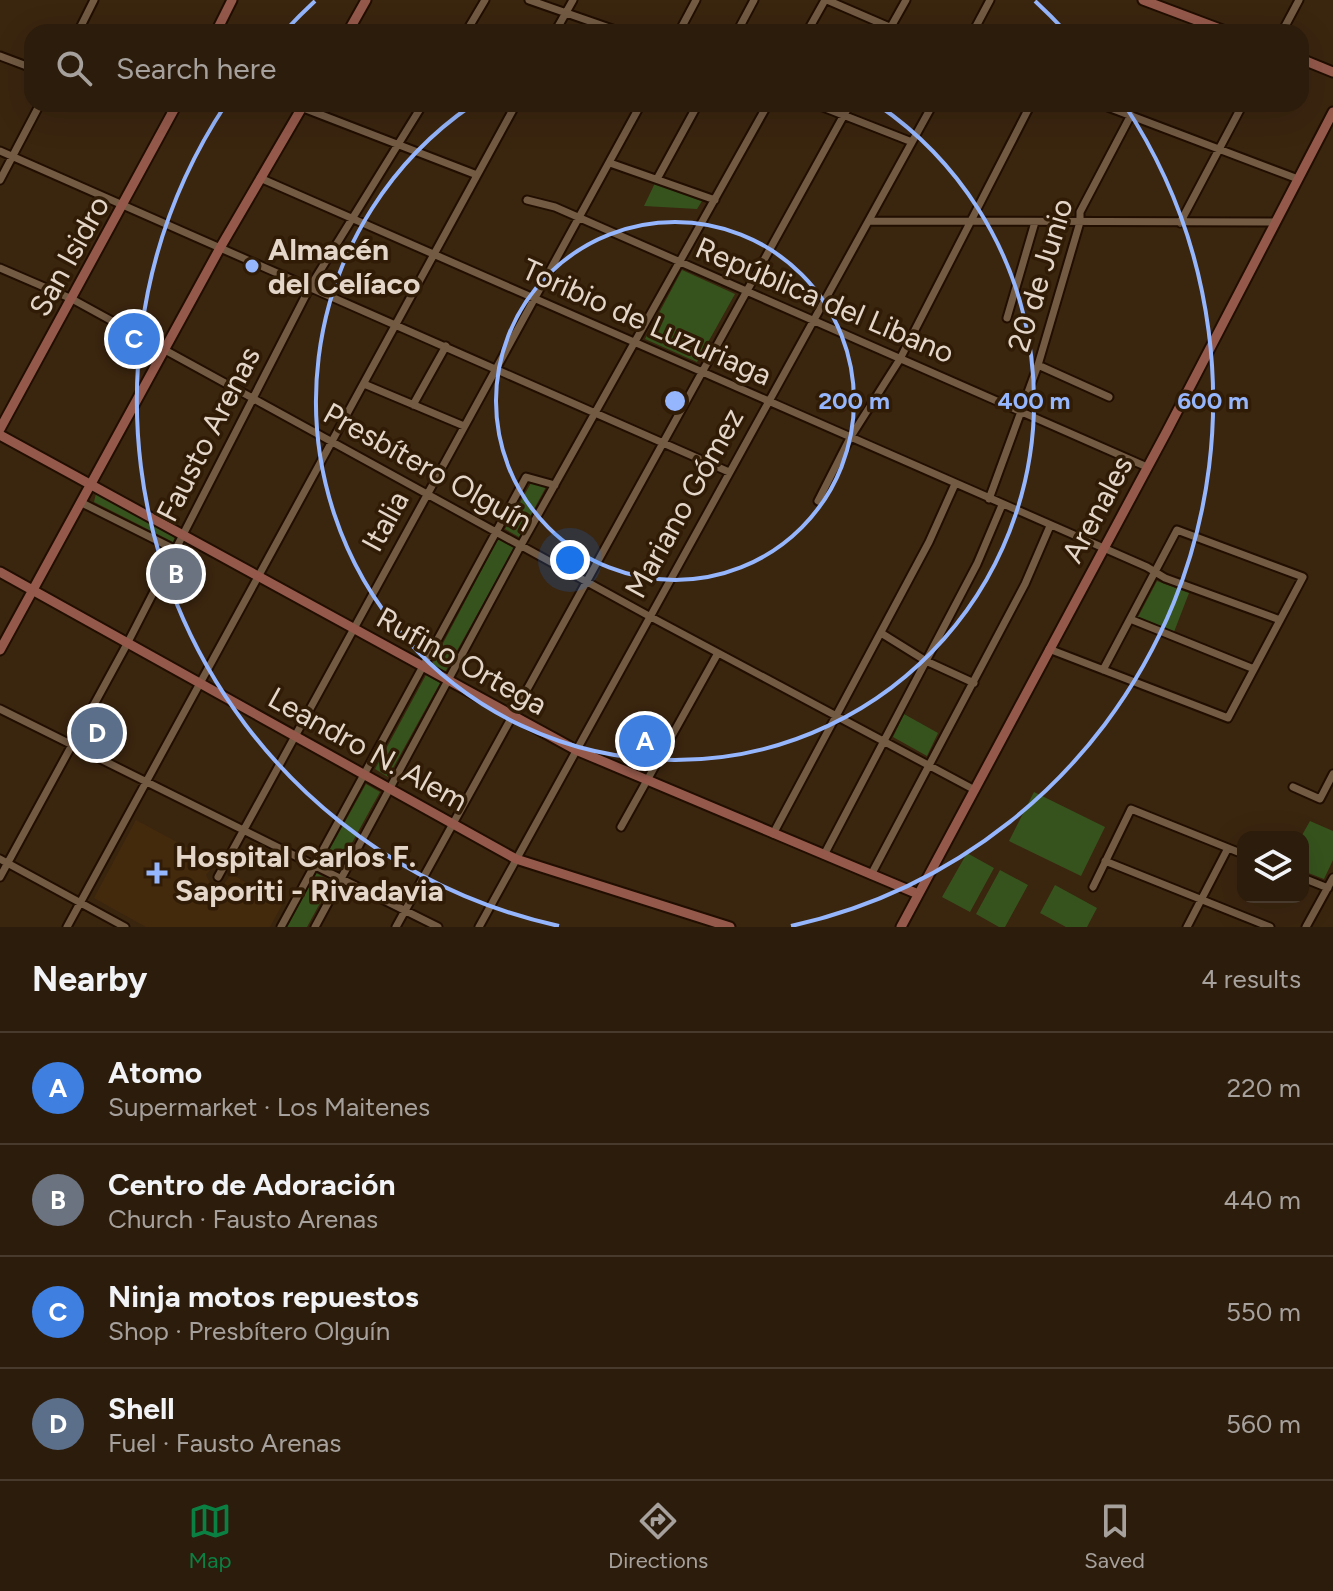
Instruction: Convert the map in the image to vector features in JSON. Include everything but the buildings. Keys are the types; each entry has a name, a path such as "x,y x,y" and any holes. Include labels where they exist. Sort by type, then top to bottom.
{"street":[{"path":"82,24 94,0"},
{"path":"220,24 232,0"},
{"path":"352,24 366,0"},
{"path":"471,24 485,0"},
{"path":"529,0 598,24"},
{"path":"560,24 573,0"},
{"path":"683,24 696,0"},
{"path":"741,24 754,0"},
{"path":"812,24 826,0 877,24"},
{"path":"893,24 906,0"},
{"path":"977,24 990,0"},
{"path":"1143,0 1207,24"},
{"path":"1286,24 1299,0"},
{"path":"0,56 24,65"},
{"path":"1309,62 1333,72"},
{"path":"0,180 36,112"},
{"name":"San Isidro","path":"0,432 172,112"},
{"path":"0,650 296,112"},
{"path":"318,112 477,175"},
{"name":"Fausto Arenas","path":"0,877 4,861 127,644 310,287 418,112"},
{"path":"67,927 512,112"},
{"name":"Italia","path":"218,877 637,112"},
{"path":"657,179 694,112"},
{"path":"315,927 521,545 764,112"},
{"path":"836,112 912,142"},
{"path":"396,927 846,112"},
{"name":"Mariano Gómez","path":"479,927 929,112"},
{"path":"818,501 850,438 900,359 1027,112"},
{"path":"1123,112 1298,179"},
{"path":"1180,223 1239,112"},
{"name":"Arenales","path":"901,927 1333,112"},
{"name":"20 de Junio","path":"989,499 1038,365 1080,222 1080,212 1131,115"},
{"path":"0,151 729,472"},
{"path":"610,163 715,200"},
{"name":"Toribio de Luzuriaga","path":"260,178 1156,572 1280,620"},
{"name":"República del Libano","path":"527,200 555,207 1147,467"},
{"path":"869,221 1276,222"},
{"path":"1007,318 1035,222"},
{"name":"Presbítero Olguín","path":"0,268 72,299 649,616 973,789"},
{"path":"413,405 446,346"},
{"path":"1038,365 1109,397"},
{"path":"364,384 464,426"},
{"name":"Rufino Ortega","path":"0,432 183,537 576,750 918,894"},
{"path":"281,927 526,477 555,485"},
{"path":"773,834 929,542 955,484"},
{"path":"82,503 176,550"},
{"path":"824,855 977,564 1002,505"},
{"path":"871,875 1025,584 1050,526"},
{"path":"1049,649 1103,670 1228,718 1303,577 1177,530 1103,670"},
{"name":"Leandro N. Alem","path":"0,572 516,859 730,927"},
{"path":"1130,619 1254,669"},
{"path":"881,633 926,661 974,683"},
{"path":"621,827 718,653"},
{"path":"0,709 438,927"},
{"path":"1293,787 1320,799 1333,774"},
{"path":"1323,793 1333,798"},
{"path":"1093,887 1131,809 1237,852"},
{"path":"1187,927 1228,848"},
{"path":"4,861 125,927"},
{"path":"1105,861 1270,927"},
{"path":"1306,927 1333,878"},
{"path":"1309,880 1328,888"}],"shaded area":[{"name":"Hospital Carlos F. Saporiti - Rivadavia","path":"136,820 216,863 206,875 211,885 222,887 231,874 283,903 270,927 146,927 94,898"}],"green space":[{"path":"655,183 702,201 697,209 644,206"},
{"path":"682,270 735,294 697,362 645,339"},
{"path":"531,483 546,487 519,537 505,529"},
{"path":"97,489 176,534 173,542 94,502"},
{"path":"498,539 514,548 444,674 431,666"},
{"path":"1157,581 1189,593 1174,632 1138,617"},
{"path":"426,675 440,683 388,777 375,769"},
{"path":"904,714 938,733 927,756 893,737"},
{"path":"366,784 380,792 337,870 322,863"},
{"path":"1034,792 1105,827 1081,876 1009,841"},
{"path":"1310,821 1333,831 1333,860 1324,879 1309,873 1309,831 1304,831"},
{"path":"967,853 994,868 970,912 942,897"},
{"path":"1000,870 1028,885 1005,927 999,927 976,914"},
{"path":"316,873 332,881 307,927 287,927"},
{"path":"1055,885 1097,908 1087,927 1066,927 1040,913"}],"place":[{"name":"Almacén del Celíaco","path":"252,266"},
{"name":"Ninja motos repuestos","path":"134,339"},
{"name":"Centro de Adoración","path":"176,574"},
{"name":"Shell","path":"97,733"},
{"name":"Atomo","path":"645,741"},
{"name":"Hospital Carlos F. Saporiti - Rivadavia","path":"157,873"}]}
